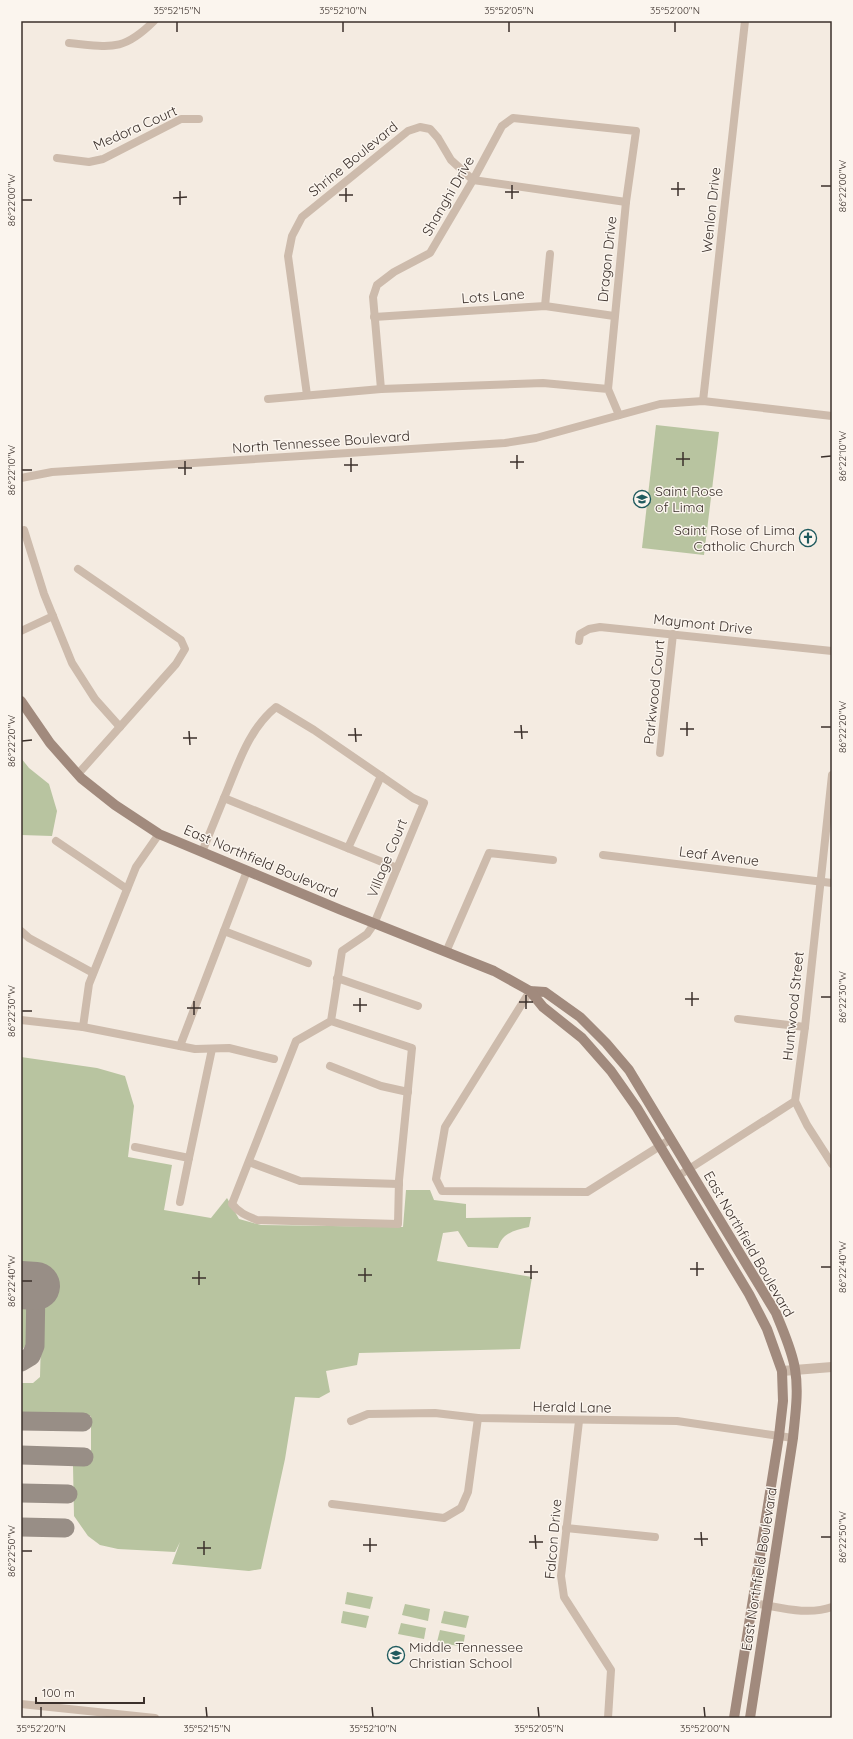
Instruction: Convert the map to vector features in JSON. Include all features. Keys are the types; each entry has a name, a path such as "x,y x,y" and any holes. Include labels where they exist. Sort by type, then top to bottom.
{"main road":[{"name":"East Northfield Boulevard","path":"21,701 50,743 78,774 115,806 159,834 374,924 494,971 530,991 543,1007 582,1038 611,1071 636,1108 749,1294 767,1329 782,1371 783,1401 779,1436 734,1718"},
{"name":"East Northfield Boulevard","path":"530,991 545,992 580,1017 606,1043 629,1070 776,1313 788,1342 795,1370 796,1403 793,1438 750,1718"}],"street":[{"path":"69,43 110,47 127,42 140,35 154,21"},
{"name":"Wenlon Drive","path":"703,401 745,21"},
{"name":"Shanghi Drive","path":"381,389 373,297 377,285 394,272 430,253 473,180 502,126 513,118 636,131"},
{"name":"Medora Court","path":"57,158 89,162 103,159 181,119 200,119"},
{"name":"Shrine Boulevard","path":"307,395 288,256 292,236 302,217 408,131 420,127 430,129 438,138 451,160 473,180"},
{"name":"Dragon Drive","path":"608,389 626,202 636,131"},
{"path":"473,180 626,202"},
{"path":"545,306 550,254"},
{"name":"Lots Lane","path":"374,317 545,306 614,316"},
{"path":"268,399 381,389 543,383 608,389 619,416"},
{"name":"North Tennessee Boulevard","path":"21,478 52,472 505,443 536,438 660,404 703,401 832,416"},
{"path":"24,530 44,594 72,663 95,699 120,727"},
{"path":"78,569 181,640 185,649 176,664 78,774"},
{"path":"21,631 53,616"},
{"name":"Maymont Drive","path":"579,641 580,634 589,629 600,627 832,651"},
{"name":"Parkwood Court","path":"660,753 673,634"},
{"path":"202,852 247,742 267,714 276,707 314,730 381,776 348,848"},
{"name":"Huntwood Street","path":"795,1101 805,1027 832,775"},
{"name":"Village Court","path":"374,924 424,803 413,798 381,776"},
{"path":"224,798 397,868"},
{"path":"83,1027 89,984 93,973 136,867 159,834"},
{"path":"56,841 127,889"},
{"path":"446,952 489,853 553,860"},
{"name":"Leaf Avenue","path":"603,855 832,883"},
{"path":"180,1046 247,871"},
{"path":"331,1020 342,951 367,934 374,924"},
{"path":"21,931 29,938 93,973"},
{"path":"224,931 308,963"},
{"path":"337,978 418,1006"},
{"path":"530,991 445,1127 436,1179 442,1191 586,1192 671,1139"},
{"path":"738,1019 805,1027"},
{"path":"21,1020 83,1027 195,1049 229,1048 274,1059"},
{"path":"331,1020 412,1048 399,1184 398,1224 257,1220 246,1216 237,1210 232,1204 250,1162 296,1041 331,1020"},
{"path":"180,1202 212,1049"},
{"path":"330,1066 381,1086 408,1092"},
{"path":"678,1176 795,1101 807,1125 832,1164"},
{"path":"135,1147 189,1158"},
{"path":"250,1162 300,1181 399,1184"},
{"path":"782,1371 832,1367"},
{"name":"Herald Lane","path":"351,1421 368,1414 435,1413 478,1418 579,1421 677,1421 793,1438"},
{"path":"332,1504 444,1518 450,1515 461,1508 468,1492 478,1418"},
{"name":"Falcon Drive","path":"579,1421 561,1576 564,1597 611,1670 608,1718"},
{"path":"566,1528 655,1537"},
{"path":"753,1603 802,1611 825,1610 832,1607"},
{"path":"21,1704 155,1718"}],"green space":[{"path":"656,425 719,432 704,555 642,548"},
{"path":"21,758 29,768 49,784 57,811 52,836 21,835"},
{"path":"21,1057 97,1068 125,1076 134,1106 128,1157 172,1165 164,1210 211,1218 227,1198 239,1219 261,1225 403,1227 406,1190 430,1190 434,1200 466,1204 466,1218 531,1217 529,1227 510,1233 503,1239 498,1248 468,1247 458,1231 443,1233 437,1261 532,1277 520,1349 359,1353 357,1365 326,1371 330,1392 319,1398 295,1397 285,1459 261,1569 249,1571 172,1564 180,1542 175,1552 118,1549 100,1545 88,1536 74,1516 73,1466 76,1462 91,1463 91,1416 21,1414 21,1383 33,1383 40,1377 43,1268 21,1267"},
{"path":"21,1302 29,1311 30,1340 21,1351"},
{"path":"347,1592 373,1597 370,1609 345,1604"},
{"path":"405,1604 430,1609 428,1621 402,1615"},
{"path":"343,1611 369,1616 366,1628 341,1623"},
{"path":"444,1611 469,1616 466,1628 441,1623"},
{"path":"401,1623 426,1628 424,1639 398,1634"},
{"path":"440,1630 465,1635 463,1647 437,1642"}],"taxiway":[{"path":"21,1362 31,1356 35,1346 36,1286"},
{"path":"21,1421 83,1422"},
{"path":"21,1455 84,1457"},
{"path":"21,1493 68,1494"},
{"path":"21,1527 65,1528"}],"runway":[{"path":"21,1285 36,1286"}],"place":[{"name":"Saint Rose of Lima","path":"642,499"},
{"name":"Saint Rose of Lima Catholic Church","path":"808,538"},
{"name":"Middle Tennessee Christian School","path":"396,1655"}]}
